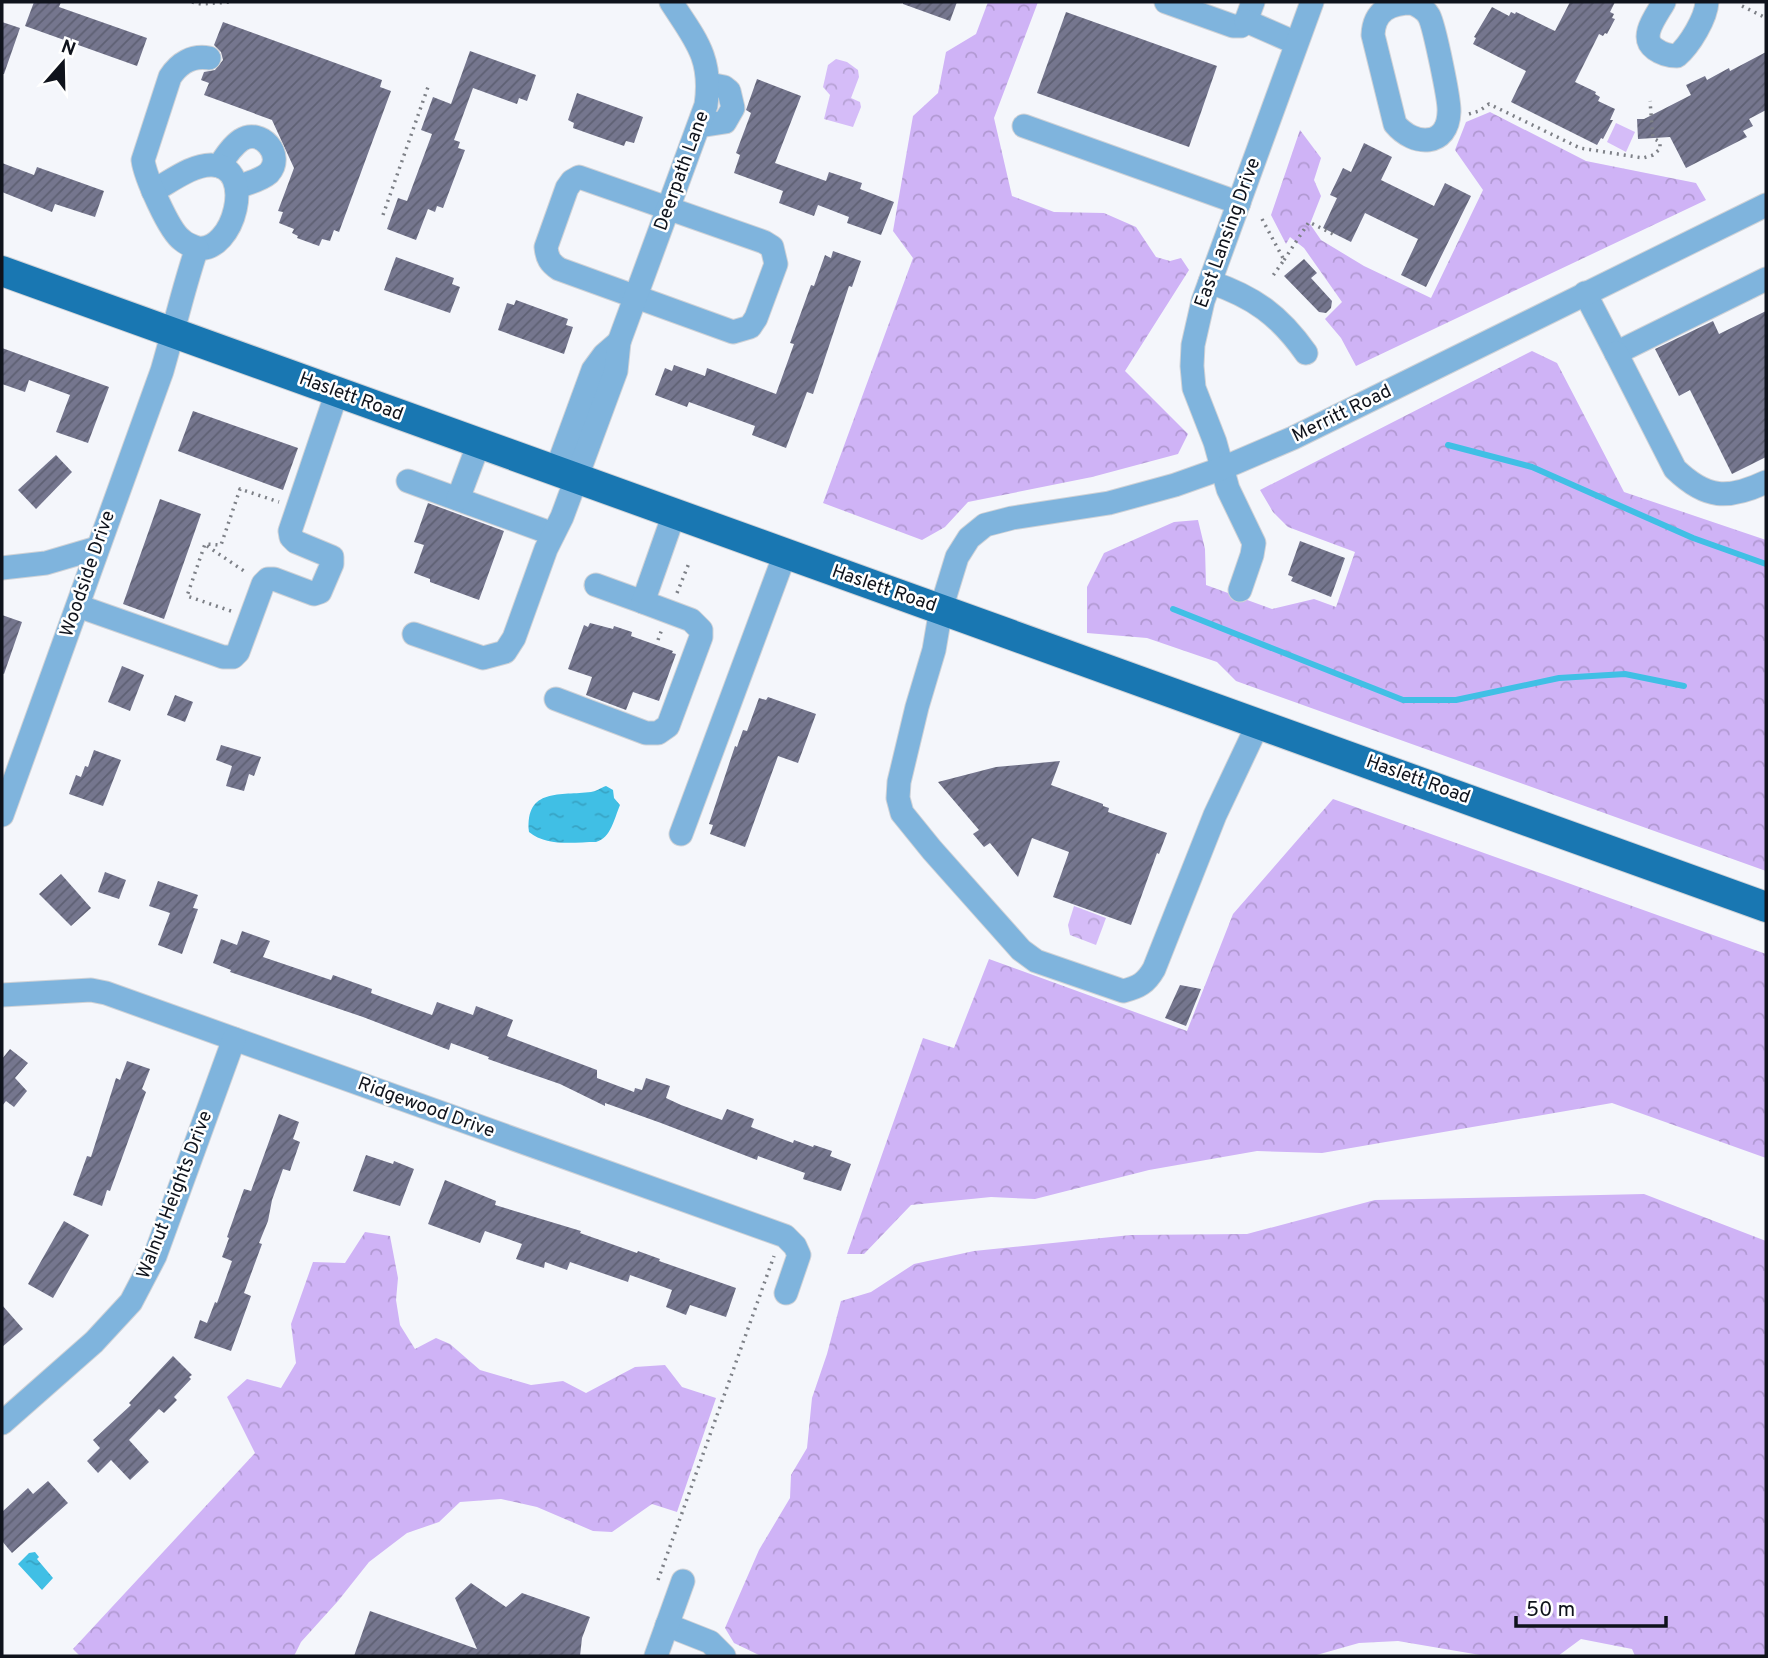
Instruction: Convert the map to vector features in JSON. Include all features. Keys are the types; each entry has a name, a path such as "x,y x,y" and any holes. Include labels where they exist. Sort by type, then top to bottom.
{"main road":[{"name":"Haslett Road","path":"2,271 1766,907"}],"street":[{"name":"Deerpath Lane","path":"414,634 483,658 505,652 514,638 553,534 593,370 604,355 620,342 706,105 709,84 706,65 696,42 671,2"},
{"path":"1166,2 1233,26 1241,26 1249,11 1296,43"},
{"name":"East Lansing Drive","path":"1240,590 1254,542 1228,489 1194,388 1192,366 1197,324 1312,2"},
{"path":"1664,2 1647,40 1652,47 1668,56 1677,56 1685,50 1706,10 1707,2"},
{"path":"1412,3 1421,7 1431,20 1450,110 1445,129 1438,136 1427,141 1418,141 1404,135 1395,124 1373,35 1372,8 1412,3"},
{"path":"153,191 199,167 211,164 219,166 238,187 239,198 221,240 215,246 205,249 180,240 153,191 143,160 170,77 184,61 209,58"},
{"path":"1024,126 1239,203"},
{"path":"219,166 241,140 255,137 268,143 274,155 272,169 261,178 238,187"},
{"path":"579,177 668,208 772,247 776,264 756,318 750,327 733,332 559,269 551,264 547,256 546,247 567,188 579,177"},
{"name":"Merritt Road","path":"1259,722 1215,814 1154,969 1146,982 1123,991 1036,961 1021,950 902,813 898,798 899,782 917,707 957,557 969,538 985,525 1012,518 1109,503 1175,485 1223,468 1293,438 1766,205"},
{"name":"Woodside Drive","path":"2,814 173,334 182,293 197,248"},
{"path":"1616,353 1766,279"},
{"path":"1210,282 1237,291 1270,311 1306,353"},
{"path":"1585,293 1675,469 1689,482 1707,492 1728,495 1766,482"},
{"path":"78,606 223,657 233,657 239,652 262,584 268,579 314,594 320,592 332,557 296,542 290,537 290,531 337,392"},
{"path":"458,499 479,443"},
{"path":"408,481 553,534"},
{"path":"643,602 674,514"},
{"path":"2,568 46,563 97,548"},
{"path":"681,834 785,554"},
{"path":"556,699 646,733 658,733 668,726 701,637 698,624 691,620 596,585"},
{"name":"Ridgewood Drive","path":"2,995 91,990 106,993 781,1235"},
{"name":"Walnut Heights Drive","path":"2,1423 94,1342 131,1302 155,1256 234,1039"},
{"path":"781,1235 794,1246 799,1255 786,1293"},
{"path":"656,1656 683,1581"},
{"path":"667,1625 710,1642 724,1656"}],"path":[{"path":"192,2 232,2"},
{"path":"1742,6 1766,19"},
{"path":"383,215 428,87"},
{"path":"1460,117 1479,111 1489,104 1580,148 1643,158 1660,149 1660,142 1653,138 1650,101"},
{"path":"1262,219 1284,260"},
{"path":"1272,277 1309,222 1333,234"},
{"path":"205,544 221,545 240,489 298,509"},
{"path":"205,544 262,584"},
{"path":"205,544 187,596 250,618"},
{"path":"659,1580 781,1235"}],"green space":[{"path":"988,2 1038,2 994,118 1012,196 1054,212 1104,213 1136,227 1156,257 1170,261 1181,258 1189,270 1125,371 1188,434 1178,454 1092,477 968,502 945,527 922,540 823,503 913,258 893,231 913,116 938,93 946,52 976,34"},
{"path":"836,59 847,62 858,70 859,77 851,98 860,102 861,107 853,127 824,119 830,95 823,87 828,65"},
{"path":"1490,112 1586,161 1696,183 1706,200 1356,366 1341,338 1325,319 1342,302 1304,248 1290,237 1286,244 1271,215 1300,130 1321,158 1314,180 1321,196 1310,224 1321,240 1364,266 1431,298 1483,190 1455,150 1466,122"},
{"path":"1616,123 1635,132 1626,152 1607,142"},
{"path":"1532,351 1557,363 1624,492 1766,540 1766,871 1236,681 1217,662 1147,638 1087,633 1087,587 1104,553 1174,522 1198,520 1205,549 1206,585 1272,609 1314,599 1336,607 1355,552 1288,527 1273,512 1260,490"},
{"path":"1333,799 1766,954 1766,1158 1612,1103 1322,1153 1257,1151 1149,1170 1035,1199 991,1197 911,1205 864,1254 847,1254 923,1038 954,1048 989,959 1187,1031 1233,914"},
{"path":"1074,906 1106,918 1096,945 1070,935 1068,925"},
{"path":"1644,1194 1766,1241 1766,1656 1635,1656 1632,1649 1581,1639 1558,1656 1486,1656 1398,1641 1359,1643 1313,1656 761,1656 734,1643 725,1628 759,1550 790,1498 791,1475 807,1448 812,1398 841,1301 871,1292 914,1264 974,1251 1131,1235 1247,1234 1375,1200"},
{"path":"365,1232 390,1236 398,1278 396,1300 400,1325 415,1349 436,1338 450,1344 480,1370 531,1385 563,1381 586,1393 635,1367 665,1365 682,1387 716,1398 677,1512 652,1504 612,1532 593,1531 537,1507 501,1499 460,1502 439,1522 407,1533 369,1562 301,1642 294,1656 80,1656 73,1649 255,1453 227,1397 247,1379 281,1388 296,1363 291,1324 313,1262 345,1263"}],"water":[{"path":"606,786 613,790 614,798 620,805 611,827 601,840 552,842 529,832 529,818 533,807 539,801 557,795 591,792"},
{"path":"35,1552 39,1557 37,1559 53,1578 42,1590 18,1564 29,1553"}],"building":[{"path":"34,2 61,2 59,7 147,38 137,66 25,26"},
{"path":"903,2 957,2 950,21"},
{"path":"1570,2 1615,2 1610,12 1615,19 1607,34 1599,34 1575,82 1596,92 1600,97 1598,101 1615,109 1610,120 1613,120 1597,145 1511,102 1526,71 1473,44 1476,38 1474,37 1492,7 1509,16 1511,12 1516,12 1555,31"},
{"path":"1066,12 1217,66 1189,147 1037,93"},
{"path":"2,22 20,28 4,74 2,74"},
{"path":"223,22 382,80 380,87 391,91 339,232 334,230 330,241 322,239 319,246 297,238 298,236 292,233 294,229 279,223 283,212 278,211 294,168 272,120 204,95 209,83 201,80 204,72 215,70 223,60 221,52 214,45"},
{"path":"470,51 536,75 527,101 519,98 517,104 473,88 454,140 460,142 458,148 465,150 443,208 437,206 435,212 428,209 416,240 387,229 398,198 407,201 432,134 421,130 433,97 451,104"},
{"path":"1766,52 1766,110 1749,119 1753,126 1743,131 1747,137 1686,168 1670,137 1638,139 1637,119 1644,119 1691,95 1686,85 1705,76 1707,80 1729,68 1730,71"},
{"path":"757,79 801,96 775,163 826,181 829,172 862,183 860,189 894,202 881,235 847,223 849,217 818,205 814,216 779,203 783,191 734,173 740,155 736,153 751,113 746,110"},
{"path":"577,93 643,117 634,143 626,141 624,146 573,128 574,123 568,120"},
{"path":"1364,143 1392,157 1381,180 1434,206 1445,183 1471,196 1426,287 1401,275 1418,239 1365,213 1351,242 1323,228 1337,198 1330,195 1343,168 1351,172"},
{"path":"2,163 34,175 37,167 104,191 95,217 55,204 52,212 2,192"},
{"path":"833,251 861,261 852,287 849,286 813,394 807,392 786,448 752,435 755,426 689,402 687,407 655,395 665,368 672,371 674,365 705,376 707,368 776,394 794,344 790,343 811,285 814,286 825,255 831,258"},
{"path":"396,257 454,278 452,284 460,287 450,313 384,290"},
{"path":"1304,259 1317,273 1311,278 1332,301 1331,308 1326,313 1319,312 1284,276"},
{"path":"516,300 568,319 566,325 573,327 564,354 498,330 507,303 514,305"},
{"path":"1766,311 1766,457 1732,474 1690,390 1679,396 1655,349 1713,321 1719,334"},
{"path":"2,348 109,387 88,443 56,432 70,395 29,380 25,392 2,384"},
{"path":"193,411 298,448 283,490 178,451"},
{"path":"56,455 72,472 36,509 18,490"},
{"path":"160,499 201,514 164,619 123,604"},
{"path":"428,503 504,531 479,600 430,582 430,579 414,573 424,545 414,542"},
{"path":"1300,541 1345,558 1331,597 1291,581 1293,577 1288,575"},
{"path":"2,615 22,622 4,674 2,673"},
{"path":"590,623 632,632 631,636 676,654 659,701 633,692 626,710 586,695 592,677 568,669 584,625 588,627"},
{"path":"122,666 144,675 130,711 108,702"},
{"path":"175,695 193,702 185,722 167,715"},
{"path":"768,697 816,714 798,763 778,756 745,847 710,834 713,825 709,824 735,746 737,747 743,730 747,731 759,698 766,700"},
{"path":"221,745 261,757 254,776 249,774 244,791 226,786 232,766 216,760"},
{"path":"94,750 121,760 103,806 69,794 76,775 81,777"},
{"path":"1060,761 1051,785 1103,804 1109,808 1108,812 1167,833 1131,925 1053,897 1069,852 1032,838 1018,877 990,843 984,847 973,834 979,830 938,782 996,767"},
{"path":"105,872 126,880 119,899 98,892"},
{"path":"61,874 91,908 71,926 39,894"},
{"path":"158,881 198,895 193,908 198,909 182,954 158,945 170,913 149,906"},
{"path":"242,931 270,941 263,957 331,980 333,975 372,989 371,993 432,1015 437,1002 473,1015 476,1006 513,1020 507,1036 597,1070 597,1078 634,1092 635,1088 642,1090 646,1078 670,1086 666,1098 681,1105 722,1120 727,1109 754,1119 751,1127 793,1143 794,1140 832,1151 830,1156 851,1164 841,1191 803,1179 805,1173 758,1156 757,1160 605,1103 605,1106 560,1084 451,1043 449,1050 363,1017 230,972 231,970 213,963 221,939 237,945"},
{"path":"1180,985 1201,989 1186,1026 1165,1018"},
{"path":"10,1049 28,1063 15,1078 27,1091 14,1107 6,1101 2,1106 2,1059"},
{"path":"127,1061 150,1069 142,1089 146,1092 102,1206 73,1195 87,1156 91,1157 116,1078 120,1080"},
{"path":"279,1114 299,1122 293,1139 300,1142 290,1171 283,1169 272,1200 268,1221 259,1243 262,1244 244,1293 251,1296 231,1351 194,1338 200,1320 207,1323 215,1302 217,1303 232,1261 222,1257 229,1238 227,1237 244,1189 251,1191"},
{"path":"366,1155 414,1169 400,1206 353,1191"},
{"path":"445,1180 496,1201 495,1205 581,1231 580,1233 637,1253 638,1251 736,1288 726,1317 690,1305 686,1315 666,1307 672,1290 630,1275 628,1282 570,1262 567,1270 545,1262 544,1268 516,1259 522,1244 485,1231 480,1243 428,1224"},
{"path":"64,1221 89,1235 53,1298 28,1284"},
{"path":"2,1305 23,1329 2,1347"},
{"path":"173,1356 192,1375 189,1377 191,1379 174,1397 177,1400 164,1413 159,1409 129,1440 149,1462 130,1480 111,1460 98,1473 87,1461 100,1448 93,1440 131,1405 129,1403"},
{"path":"48,1481 68,1503 12,1553 2,1541 2,1512 28,1488 33,1494"},
{"path":"471,1583 506,1607 522,1593 590,1617 582,1638 580,1656 354,1656 370,1611 477,1649 455,1598"}],"waterway":[{"path":"1448,445 1532,467 1693,538 1766,564"},
{"path":"1173,609 1403,700 1456,700 1559,678 1625,674 1684,686"}]}
